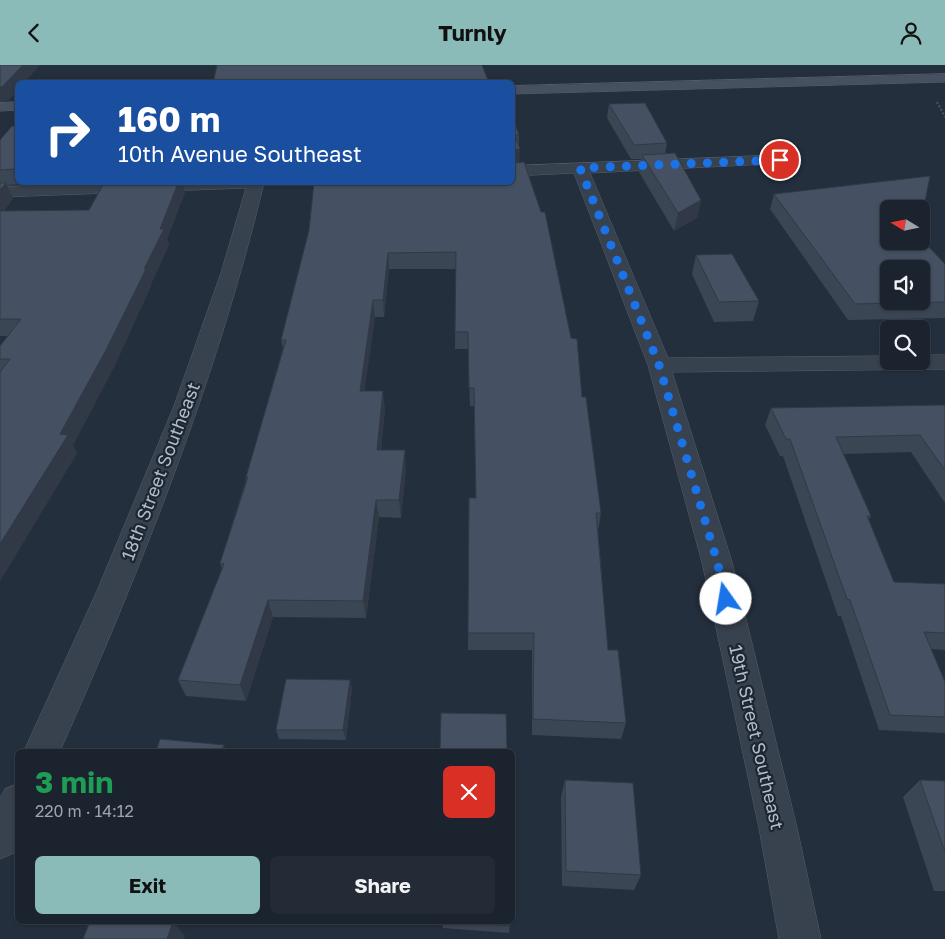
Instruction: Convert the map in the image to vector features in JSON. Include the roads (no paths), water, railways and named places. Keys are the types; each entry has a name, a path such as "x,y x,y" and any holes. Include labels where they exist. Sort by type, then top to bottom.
{"main road":[{"path":"515,89 945,78"},
{"path":"0,107 15,106"}],"street":[{"path":"515,171 780,160"},
{"name":"19th Street Southeast","path":"580,168 659,365 717,561 778,828 800,939"},
{"path":"0,192 200,185"},
{"name":"18th Street Southeast","path":"43,749 80,670 174,441 217,320 256,185"},
{"path":"659,365 945,362"},
{"path":"0,839 15,808"}]}
